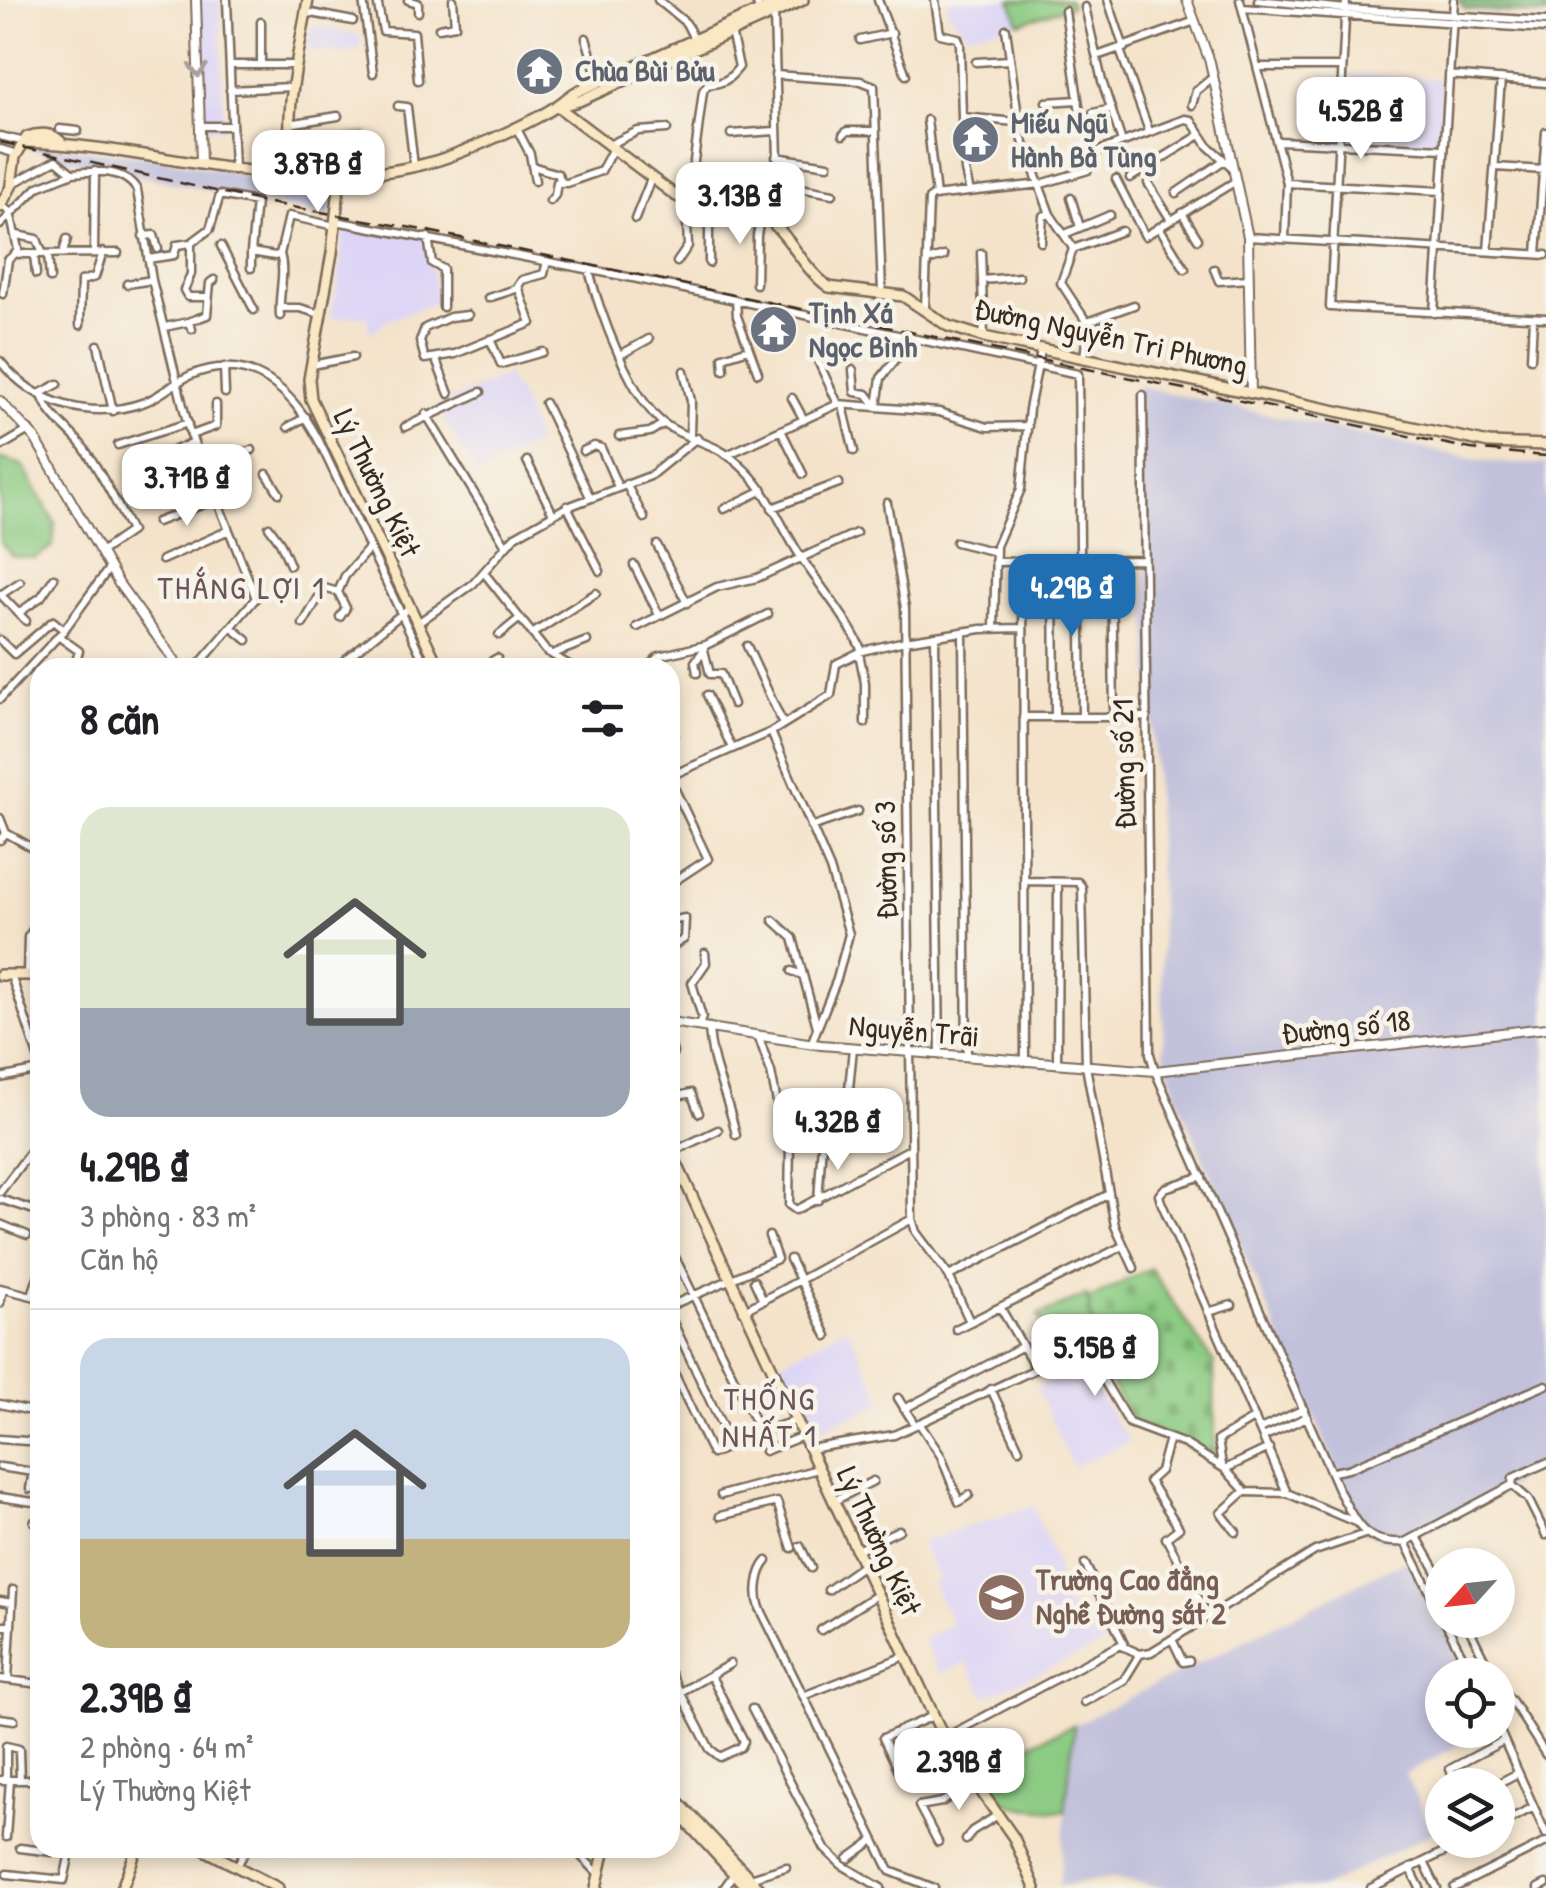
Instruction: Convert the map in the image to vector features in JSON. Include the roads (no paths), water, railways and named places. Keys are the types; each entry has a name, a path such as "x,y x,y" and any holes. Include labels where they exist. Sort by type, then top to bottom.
{"main road":[{"path":"293,176 288,124 291,87 308,0"},
{"path":"0,206 24,142 27,137 42,134 65,142 293,176 342,176 414,166 444,158 557,106 580,101 784,0"},
{"path":"557,106 570,95 599,82 803,0"},
{"path":"557,106 651,179 686,200 762,214"},
{"name":"Lý Thường Kiệt","path":"342,176 312,364 311,400 405,609 418,623 434,658"},
{"name":"Đường Nguyễn Tri Phương","path":"762,214 829,287 904,296 948,326 984,337 1488,443 1546,445"},
{"name":"Lý Thường Kiệt","path":"680,1174 944,1738 998,1815 1026,1862 1035,1888"},
{"path":"680,1805 748,1883"},
{"path":"680,1815 734,1874 759,1888"},
{"path":"122,1888 133,1858"},
{"path":"220,1858 278,1888"},
{"path":"596,1888 603,1858"}],"street":[{"path":"196,0 201,164"},
{"path":"227,0 234,170"},
{"path":"363,0 373,74"},
{"path":"377,0 383,31 414,33 418,80"},
{"path":"408,0 418,2 418,12"},
{"path":"439,28 455,25 454,0"},
{"path":"755,0 760,10"},
{"path":"878,0 906,75"},
{"path":"935,0 940,34 958,38 960,44 965,171 970,192"},
{"path":"1108,0 1150,132"},
{"path":"1187,0 1213,77 1248,238 1251,393"},
{"path":"1258,0 1546,29"},
{"path":"1434,313 1454,0"},
{"path":"663,1 686,24 696,44"},
{"path":"1285,240 1287,183 1241,4 1346,8"},
{"path":"1086,7 1122,142"},
{"path":"1346,8 1329,301 1334,309 1546,318"},
{"path":"1065,11 1082,126 1088,129 1091,154 1184,119 1190,120 1222,162 1234,169"},
{"path":"306,12 353,21"},
{"path":"774,14 780,233"},
{"path":"1453,19 1546,21"},
{"path":"1097,56 1195,21"},
{"path":"260,22 261,64"},
{"path":"1006,29 1016,122 1050,214 1073,249 1061,283 1088,322 1083,359"},
{"path":"677,262 688,246 686,200 690,170 694,167 702,91 708,85 731,78 739,67 731,32"},
{"path":"860,40 892,32"},
{"path":"586,38 599,82"},
{"path":"976,62 1010,60"},
{"path":"230,65 294,65"},
{"path":"1260,67 1342,68"},
{"path":"774,75 871,82 882,292"},
{"path":"1449,75 1546,83"},
{"path":"1192,105 1196,91 1213,77"},
{"path":"1488,251 1501,79"},
{"path":"230,90 291,87"},
{"path":"1046,102 1078,100"},
{"path":"398,106 407,107 414,166"},
{"path":"1092,113 1111,109"},
{"path":"288,124 338,116"},
{"path":"962,117 1016,122"},
{"path":"927,120 936,196"},
{"path":"200,126 232,126"},
{"path":"516,126 530,154 534,180"},
{"path":"550,201 557,182 601,172 610,148 638,131 666,129"},
{"path":"65,142 69,130"},
{"path":"731,134 775,130"},
{"path":"843,135 846,131 876,132"},
{"path":"1248,238 1542,254 1546,132"},
{"path":"1130,178 1200,134"},
{"path":"0,136 24,142"},
{"path":"1279,141 1444,149"},
{"path":"0,149 18,154"},
{"path":"925,308 928,199 1041,184 1088,170 1092,156"},
{"path":"776,158 828,165"},
{"path":"11,184 51,160 72,174"},
{"path":"1176,193 1222,162"},
{"path":"532,166 558,174 562,182"},
{"path":"694,167 720,173 709,263"},
{"path":"1495,167 1545,170"},
{"path":"80,325 80,281 96,275 95,171"},
{"path":"0,224 38,186 72,174 95,171 120,175 134,184 152,280 188,423 256,598 205,658"},
{"path":"1116,178 1142,238 1237,180"},
{"path":"635,218 651,179"},
{"path":"1148,183 1171,220"},
{"path":"1287,183 1442,191"},
{"path":"778,184 833,194"},
{"path":"148,259 174,255 177,246 192,242 210,229 221,194 256,202 252,268"},
{"path":"1071,198 1080,227"},
{"path":"0,206 10,212 18,252"},
{"path":"1182,213 1198,239"},
{"path":"756,284 757,235 762,214"},
{"path":"1041,242 1044,216 1050,214"},
{"path":"1065,234 1110,215"},
{"path":"320,314 300,308 280,312 280,254 289,216 428,237 589,268 1078,374 1082,716"},
{"path":"1160,227 1185,269"},
{"path":"1073,249 1122,231"},
{"path":"17,234 38,239 50,278"},
{"path":"144,236 154,236 158,249"},
{"path":"428,237 432,263 443,269 443,307"},
{"path":"63,253 67,238"},
{"path":"192,242 191,274 184,293 188,297 208,297"},
{"path":"221,246 254,310"},
{"path":"3,294 8,260 18,252 118,252"},
{"path":"251,252 280,254"},
{"path":"981,253 984,337"},
{"path":"36,274 42,254"},
{"path":"927,261 944,256"},
{"path":"488,298 518,288 522,280 544,274 547,261"},
{"path":"589,268 604,324 653,416 730,454 763,490 801,557 840,610 860,652 866,683 865,723"},
{"path":"1214,269 1219,281 1250,278"},
{"path":"982,280 1019,278"},
{"path":"126,284 152,280"},
{"path":"165,328 190,326 206,317 210,282 214,280"},
{"path":"468,316 450,317 425,328 420,341 428,361 530,322 518,288"},
{"path":"736,300 735,310 758,373"},
{"path":"1088,322 1134,305"},
{"path":"1531,358 1533,318"},
{"path":"876,407 881,378 900,354 907,337"},
{"path":"490,339 501,364 543,352"},
{"path":"620,356 649,340"},
{"path":"98,345 113,411"},
{"path":"724,370 723,357 749,349"},
{"path":"994,628 996,552 1022,489 1028,426 1042,350"},
{"path":"312,364 353,357"},
{"path":"436,360 449,394"},
{"path":"818,360 841,405 854,451"},
{"path":"0,361 13,377 41,396 91,410 113,411 145,402 197,373 224,367 250,371 286,392 306,417 405,609 422,658"},
{"path":"224,367 224,393"},
{"path":"684,370 693,437"},
{"path":"853,370 855,392 867,394 876,407"},
{"path":"41,396 58,384"},
{"path":"404,427 481,392"},
{"name":"Đường số 21","path":"1142,395 1150,1054 1306,1413 1365,1534"},
{"path":"41,396 48,410 91,458 131,531 102,551"},
{"path":"792,398 804,420"},
{"path":"299,406 311,400"},
{"path":"0,401 29,430 110,567 173,658"},
{"path":"545,402 590,497"},
{"path":"161,456 216,426 216,404"},
{"path":"730,454 841,405 940,412 987,427 1028,426"},
{"path":"427,416 505,544"},
{"path":"288,427 306,417"},
{"path":"118,445 188,423"},
{"path":"619,436 650,432 663,424"},
{"path":"0,448 29,430"},
{"path":"781,430 803,474"},
{"path":"418,623 485,574 505,544 567,506 650,476 693,437"},
{"path":"583,450 597,445 601,448 644,518"},
{"path":"172,477 252,450"},
{"path":"527,461 553,514"},
{"path":"267,474 279,493"},
{"path":"772,508 839,483"},
{"path":"157,522 246,488"},
{"path":"724,510 763,490"},
{"name":"Đường số 3","path":"887,502 905,608 912,1219"},
{"path":"567,506 600,571"},
{"path":"269,527 290,565"},
{"path":"162,560 227,530"},
{"path":"637,627 718,586 757,578 856,533"},
{"path":"956,542 996,552"},
{"path":"657,545 686,603"},
{"path":"338,592 345,576 370,547"},
{"path":"1112,560 1114,716"},
{"path":"995,562 1143,560"},
{"path":"1054,561 1055,716"},
{"path":"1023,562 1025,1063"},
{"path":"634,565 659,615"},
{"path":"38,658 110,567"},
{"path":"485,574 532,634 557,658"},
{"path":"20,612 41,597 54,578"},
{"path":"20,582 0,594 26,621"},
{"path":"303,624 324,588 338,592 346,608 340,618"},
{"path":"532,634 596,593"},
{"path":"347,658 405,609"},
{"path":"659,658 704,648 768,614"},
{"path":"499,635 520,618"},
{"path":"0,640 14,654 53,621 79,650 77,658"},
{"path":"231,627 247,640"},
{"path":"680,774 771,732 831,695 836,664 860,652 935,636 1022,628"},
{"path":"962,633 967,1058"},
{"path":"935,636 940,1055"},
{"path":"552,655 588,642"},
{"path":"747,646 783,724"},
{"path":"697,673 695,662 704,648"},
{"path":"704,648 710,674 721,674 734,704"},
{"path":"0,699 30,667"},
{"path":"707,694 732,748"},
{"path":"1023,716 1146,717"},
{"path":"771,732 830,868 849,934 837,979 811,1044"},
{"path":"680,800 708,860 680,878"},
{"path":"811,827 858,811"},
{"path":"0,818 6,833 30,846"},
{"path":"0,840 6,833"},
{"path":"1025,881 1078,882 1082,886 1086,1066 1109,1194 1123,1246 1134,1268"},
{"path":"1057,1064 1058,882"},
{"path":"680,919 684,918 684,939 680,941"},
{"path":"772,920 793,938 818,1028"},
{"path":"30,934 30,957"},
{"path":"704,953 706,962 692,983 715,1074 736,1135"},
{"path":"792,971 802,974"},
{"path":"6,975 30,1036"},
{"name":"Nguyễn Trãi","path":"680,1023 811,1044 1155,1071"},
{"name":"Đường số 18","path":"1155,1071 1545,1027"},
{"path":"758,1035 771,1072 781,1123"},
{"path":"847,1109 853,1048"},
{"path":"0,1078 30,1072"},
{"path":"680,1096 691,1093 699,1113"},
{"path":"680,1147 718,1130"},
{"path":"790,1141 790,1207 801,1209 910,1148"},
{"path":"818,1201 822,1143"},
{"path":"0,1192 30,1151"},
{"path":"0,1174 8,1179"},
{"path":"1202,1176 1164,1188 1159,1195 1287,1494"},
{"path":"949,1276 1109,1194"},
{"path":"0,1200 30,1209"},
{"path":"743,1310 912,1219 916,1232 949,1276 970,1322"},
{"path":"0,1224 27,1236"},
{"path":"680,1302 777,1259 769,1236"},
{"path":"956,1329 1123,1246"},
{"path":"790,1259 827,1336"},
{"path":"680,1268 760,1432"},
{"path":"754,1281 763,1301"},
{"path":"0,1303 2,1288 30,1295"},
{"path":"1208,1312 1232,1306"},
{"path":"1000,1307 1036,1369"},
{"path":"680,1338 730,1445"},
{"path":"904,1408 1021,1347"},
{"path":"810,1449 881,1438 1036,1369 1064,1363 1096,1368 1129,1423 1169,1438 1224,1468 1245,1491 1287,1494 1356,1522"},
{"path":"680,1385 712,1454 795,1421"},
{"path":"1333,1472 1546,1385"},
{"path":"991,1388 1019,1449"},
{"path":"898,1398 941,1456 959,1502 969,1495"},
{"path":"0,1404 30,1412"},
{"path":"1261,1433 1306,1413"},
{"path":"1224,1468 1218,1440 1255,1418"},
{"path":"765,1451 803,1436"},
{"path":"1169,1438 1160,1471 1150,1481 1179,1528 1166,1538 1208,1616"},
{"path":"0,1439 30,1441"},
{"path":"1224,1468 1268,1448"},
{"path":"1546,1463 1512,1478 1512,1485 1528,1499 1546,1536"},
{"path":"0,1467 30,1471"},
{"path":"721,1496 818,1469"},
{"path":"832,1501 873,1481"},
{"path":"944,1738 1120,1645 1140,1654 1151,1652 1315,1551 1365,1534 1388,1543 1405,1542 1512,1485"},
{"path":"1236,1532 1221,1513 1245,1491"},
{"path":"0,1496 30,1501"},
{"path":"720,1516 777,1502 796,1547 811,1568"},
{"path":"855,1551 899,1530"},
{"path":"1418,1537 1425,1550"},
{"path":"1405,1542 1425,1582"},
{"path":"767,1562 762,1565 757,1600 874,1840 890,1871 934,1888"},
{"path":"1086,1564 1124,1646"},
{"path":"828,1590 862,1566"},
{"path":"13,1590 4,1680 30,1683"},
{"path":"821,1630 876,1595"},
{"path":"0,1601 12,1603"},
{"path":"0,1626 11,1626"},
{"path":"1172,1639 1183,1662 1189,1662"},
{"path":"1084,1702 1122,1682 1140,1654"},
{"path":"804,1696 905,1656"},
{"path":"711,1676 744,1741 741,1747 720,1757 710,1750 681,1693 730,1664"},
{"path":"1515,1706 1546,1755"},
{"path":"752,1709 825,1848 842,1865 881,1888"},
{"path":"903,1779 883,1738 934,1716"},
{"path":"0,1718 14,1720"},
{"path":"6,1837 6,1746 19,1749 20,1780"},
{"path":"1452,1768 1490,1748"},
{"path":"1454,1888 1546,1838 1506,1748"},
{"path":"966,1770 1011,1749"},
{"path":"5,1780 30,1780"},
{"path":"938,1842 919,1806 942,1802 974,1781"},
{"path":"1515,1816 1534,1807"},
{"path":"966,1840 972,1831 998,1815"},
{"path":"848,1859 874,1840"},
{"path":"20,1848 30,1849"},
{"path":"7,1874 64,1880 69,1858"},
{"path":"237,1867 242,1858"},
{"path":"583,1858 600,1874"},
{"path":"1372,1888 1432,1858"},
{"path":"1424,1862 1437,1888"},
{"path":"748,1883 786,1867"},
{"path":"1410,1868 1420,1888"},
{"path":"724,1888 734,1874"},
{"path":"1538,1888 1546,1884"}],"railway":[{"path":"0,142 264,202 423,230 1471,449 1546,456"}],"place":[{"name":"Chùa Bùi Bửu","path":"540,71"},
{"name":"Miếu Ngũ Hành Bà Tùng","path":"976,140"},
{"name":"Tịnh Xá Ngọc Bình","path":"774,330"},
{"name":"Trường Cao đẳng Nghề Đường sắt 2","path":"1001,1597"}],"district":[{"name":"THẮNG LỢI 1","path":"242,588"},
{"name":"THỐNG NHẤT 1","path":"770,1418"}]}
